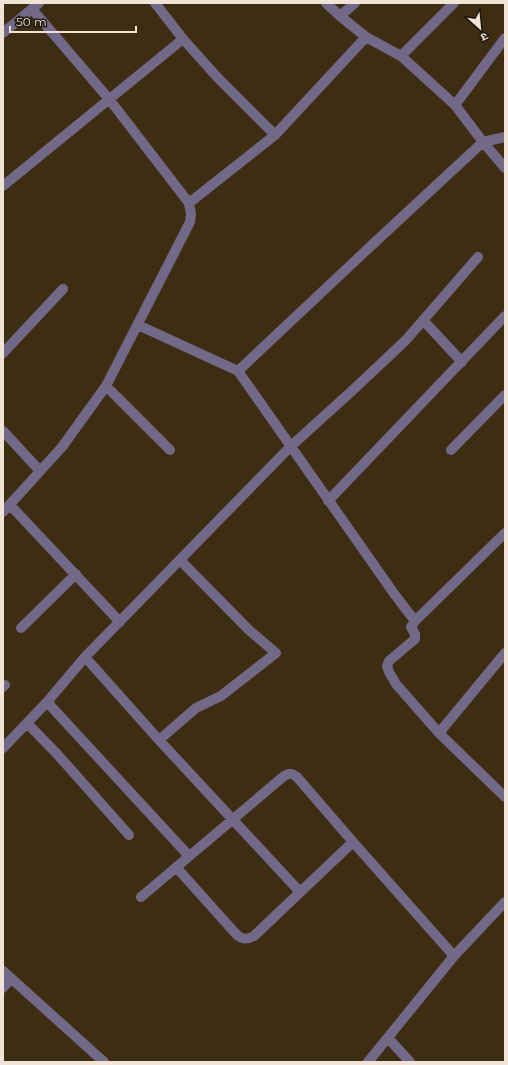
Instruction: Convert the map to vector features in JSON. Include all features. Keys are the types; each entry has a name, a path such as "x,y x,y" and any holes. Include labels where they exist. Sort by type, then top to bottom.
{"street":[{"path":"155,3 183,40 218,78 275,135"},
{"path":"326,3 366,37 402,56 455,105 505,168"},
{"path":"340,16 355,3"},
{"path":"402,56 454,3"},
{"path":"3,33 36,6 189,203 191,214 190,222 106,386 62,447 6,509 76,574 120,622"},
{"path":"189,203 275,135 366,37"},
{"path":"455,105 505,38"},
{"path":"3,186 183,40"},
{"path":"238,371 483,142 505,137"},
{"path":"3,748 47,702 85,657 290,447 406,340 478,257"},
{"path":"3,353 62,289"},
{"path":"328,501 505,316"},
{"path":"423,320 462,362"},
{"path":"138,325 238,371 328,501 415,621"},
{"path":"106,386 170,450"},
{"path":"451,450 505,395"},
{"path":"3,432 40,471"},
{"path":"505,533 415,621 411,627 415,634 415,639 389,661 387,666 396,684 439,733 505,797"},
{"path":"159,740 196,708 221,696 276,653 249,630 180,560"},
{"path":"21,628 76,574"},
{"path":"439,733 505,653"},
{"path":"85,657 159,740 300,892"},
{"path":"47,702 189,856"},
{"path":"27,723 66,764 129,835"},
{"path":"141,897 232,818 284,776 290,773 297,777 454,956"},
{"path":"176,867 236,934 240,938 245,939 254,936 353,842"},
{"path":"368,1062 454,956 505,902"},
{"path":"3,971 104,1062"},
{"path":"3,988 12,978"},
{"path":"388,1038 410,1062"}]}
